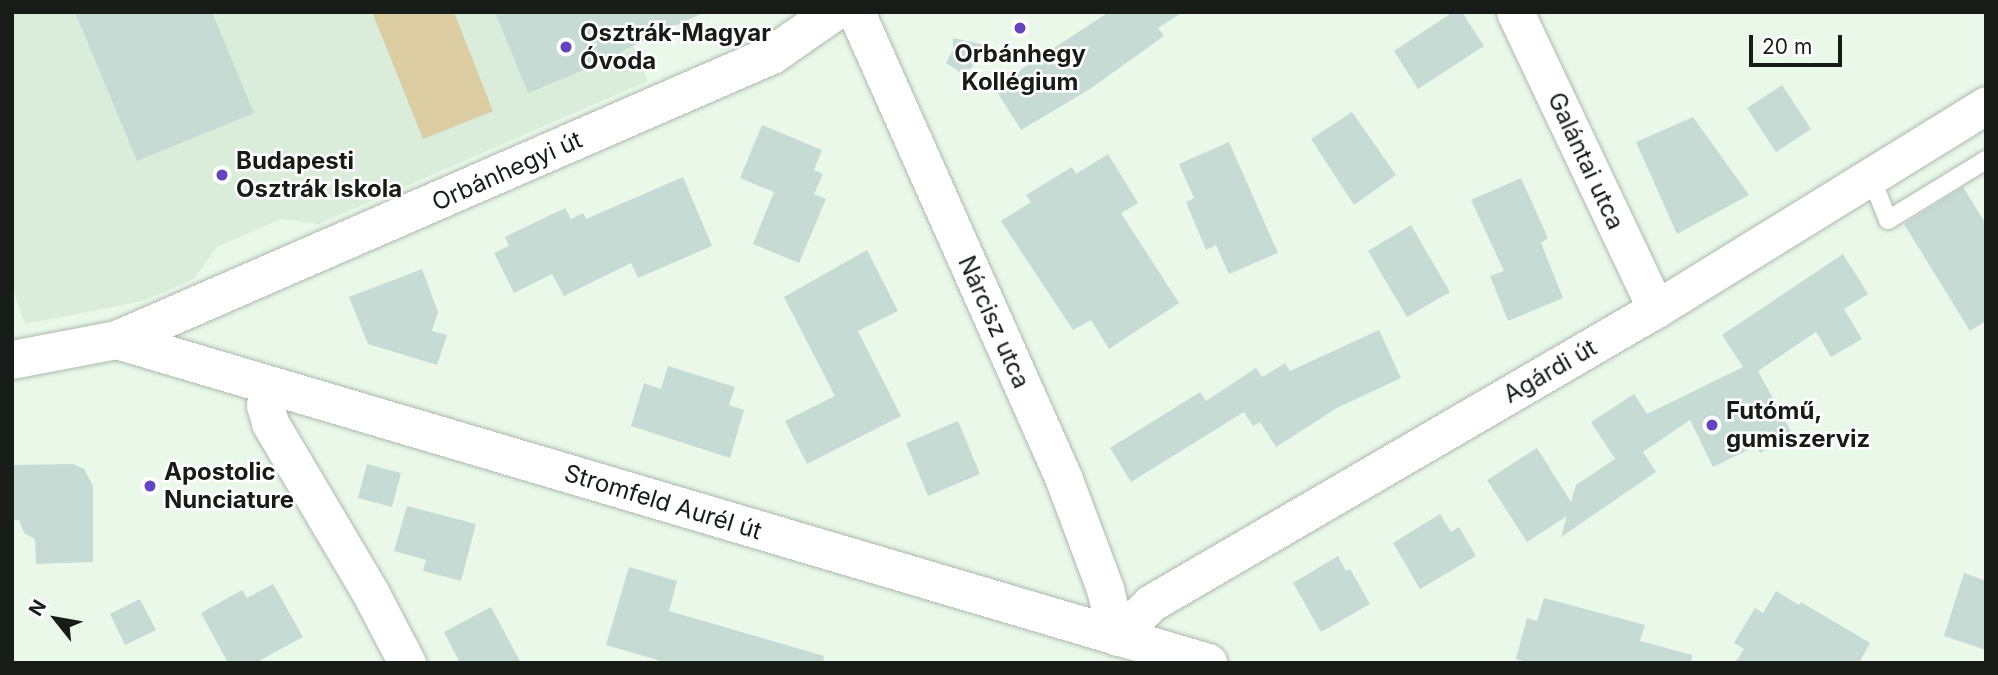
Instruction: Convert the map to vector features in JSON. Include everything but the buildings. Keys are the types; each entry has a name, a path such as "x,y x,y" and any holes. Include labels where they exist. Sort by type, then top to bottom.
{"street":[{"name":"Orbánhegyi út","path":"12,360 117,340 772,55 834,12"},
{"name":"Nárcisz utca","path":"856,12 1063,477 1105,589 1116,637"},
{"name":"Galántai utca","path":"1515,12 1656,309"},
{"name":"Agárdi út","path":"1116,637 1151,603 1656,309 1986,106"},
{"name":"Stromfeld Aurél út","path":"117,340 1208,663"},
{"path":"270,385 265,405 270,423 371,594 407,663"}],"lane":[{"path":"1871,177 1888,220 1986,160"}],"shaded area":[{"name":"Budapesti Osztrák Iskola","path":"12,12 619,12 648,81 319,224 281,219 217,247 194,279 143,301 25,324 12,287"},
{"path":"372,12 454,12 493,111 423,139"}],"place":[{"name":"Orbánhegy Kollégium","path":"1020,28"},
{"name":"Osztrák-Magyar Óvoda","path":"566,47"},
{"name":"Budapesti Osztrák Iskola","path":"222,175"},
{"name":"Futómű, gumiszerviz","path":"1712,425"},
{"name":"Apostolic Nunciature","path":"150,486"}]}
